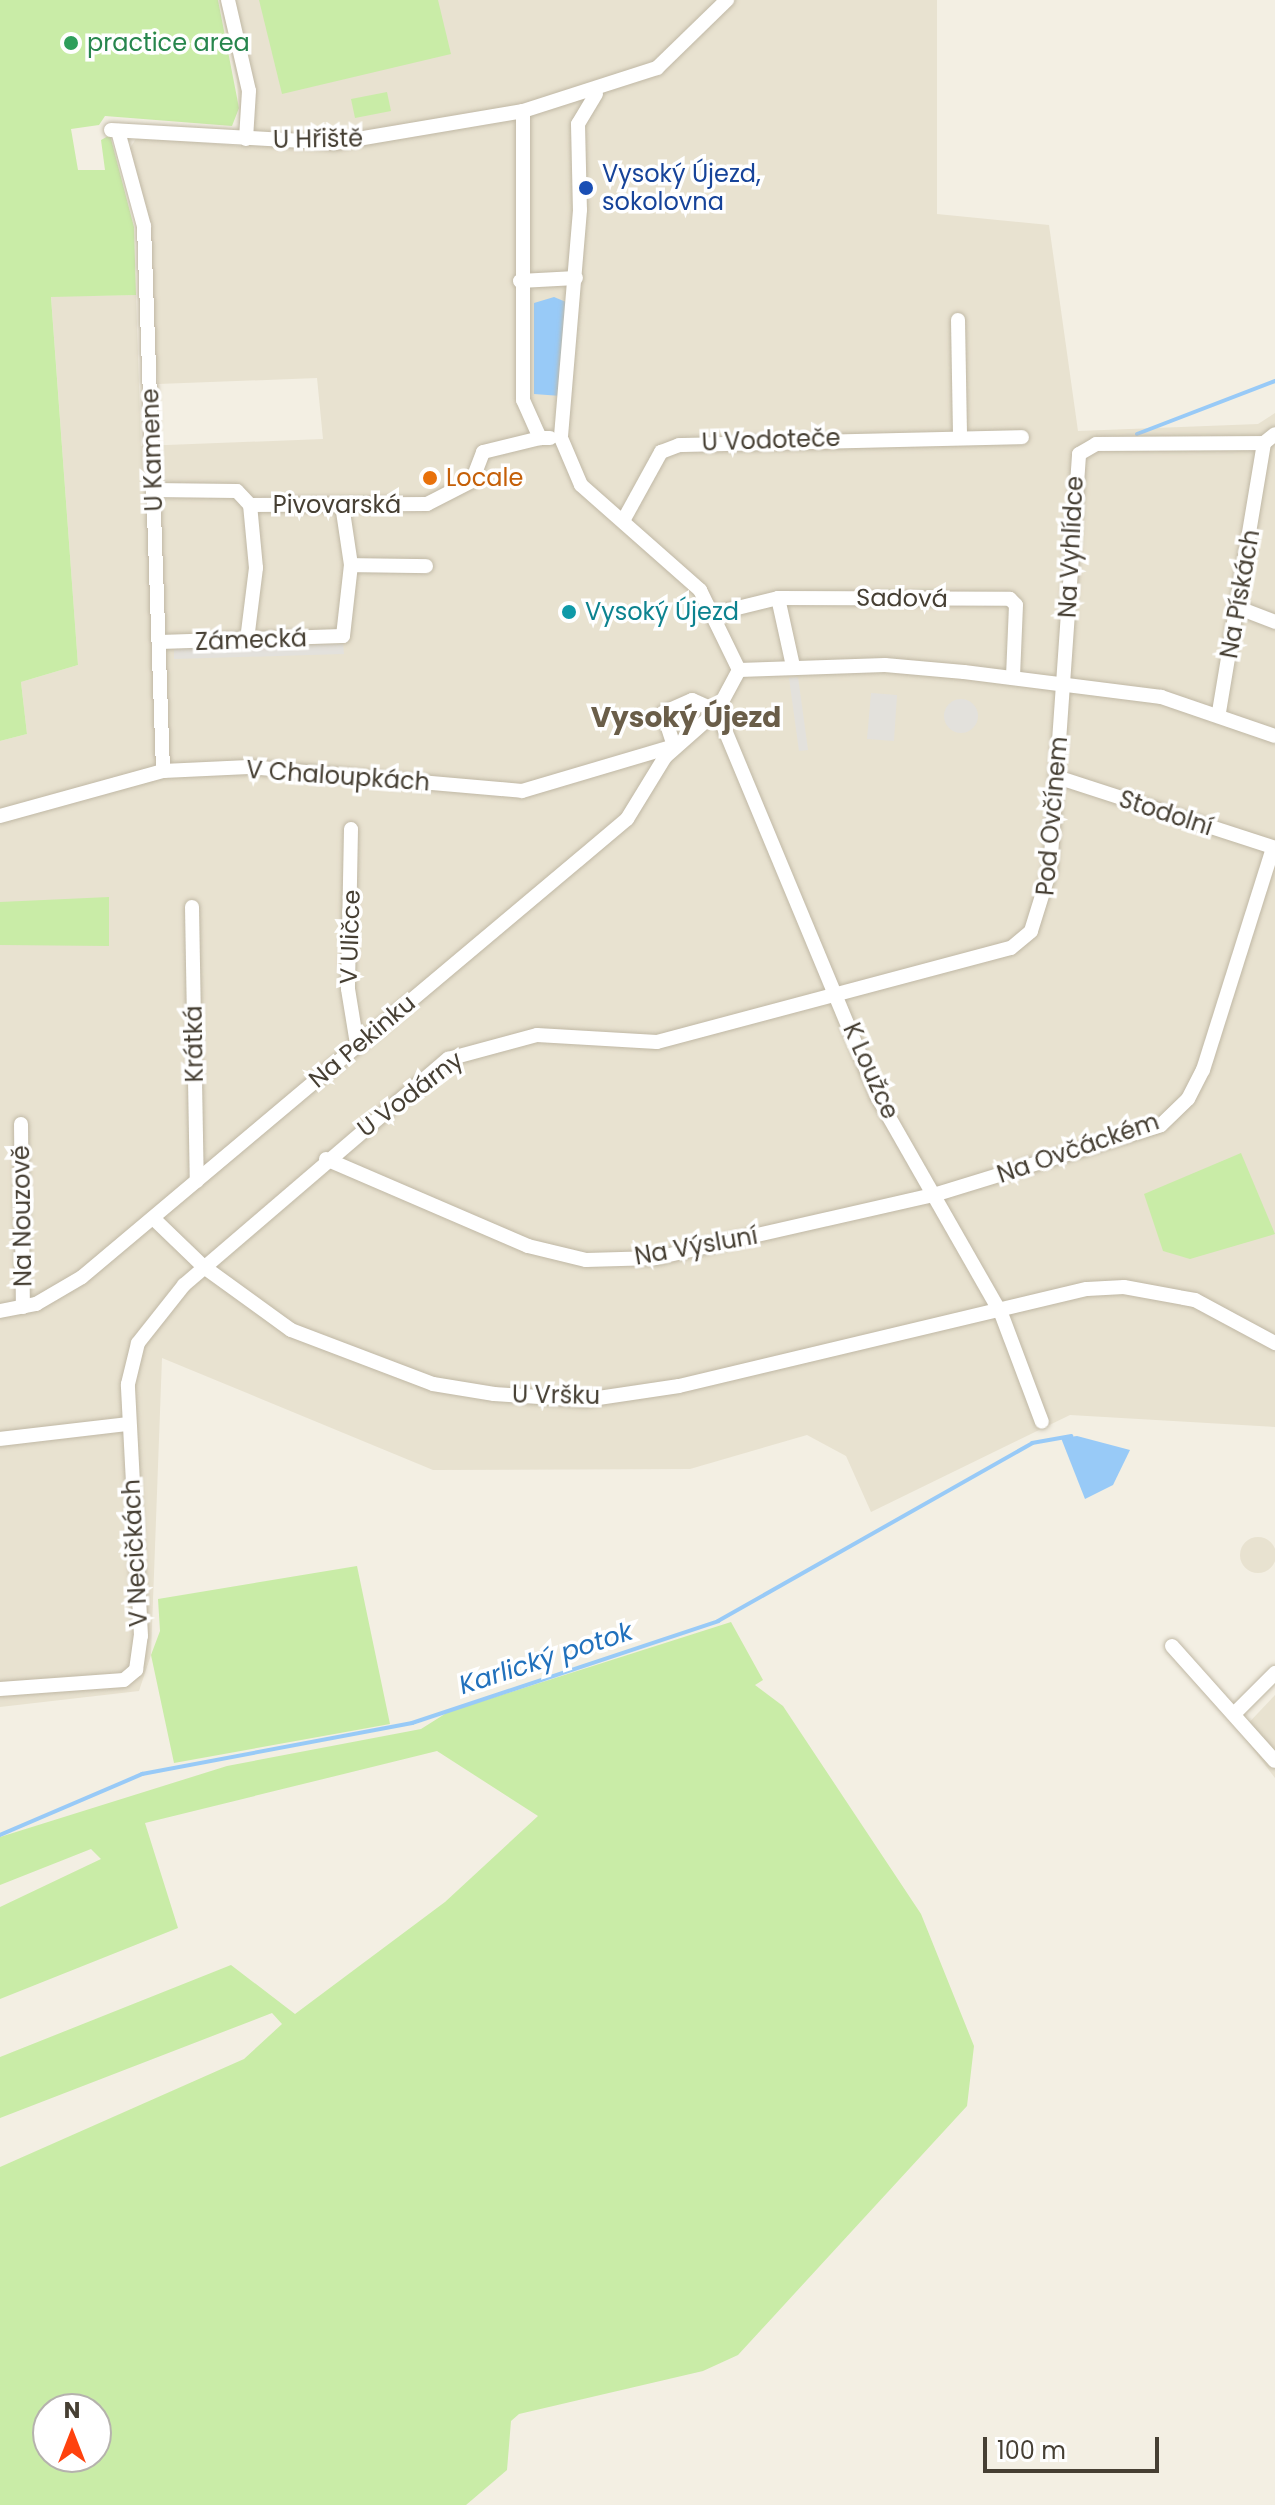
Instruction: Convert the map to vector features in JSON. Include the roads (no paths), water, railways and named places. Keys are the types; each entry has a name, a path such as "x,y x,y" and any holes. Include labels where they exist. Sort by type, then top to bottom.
{"street":[{"path":"228,0 249,91 246,139"},
{"name":"U Hřiště","path":"115,131 246,139 364,140 523,111 597,93 657,68 727,0"},
{"path":"597,93 578,124 576,278 561,438 581,485 690,579 713,614 739,670"},
{"path":"523,111 520,281 523,400 540,438 561,438"},
{"name":"U Kamene","path":"115,131 144,226 163,771"},
{"path":"520,281 576,278"},
{"path":"958,320 960,437"},
{"name":"U Vodoteče","path":"623,521 661,452 679,445 1022,437"},
{"name":"Pivovarská","path":"250,505 427,504 472,481 483,452 540,438"},
{"name":"Na Pískách","path":"1219,712 1269,438"},
{"name":"Na Vyhlídce","path":"1063,684 1083,450 1269,438"},
{"name":"Pivovarská","path":"153,490 237,491 250,505 256,579 247,640"},
{"path":"342,505 351,565 426,566"},
{"name":"Zámecká","path":"159,642 343,636 351,565"},
{"path":"778,598 793,666"},
{"name":"Sadová","path":"713,614 778,598 1010,599 1016,605 1013,678"},
{"path":"1239,608 1275,622"},
{"path":"739,670 885,665 1063,684 1219,712 1275,736"},
{"path":"717,711 692,700 663,713 674,746 717,711 739,670"},
{"name":"Pod Ovčínem","path":"839,996 1011,948 1031,931 1050,870 1063,684"},
{"name":"K Loužce","path":"717,711 839,996 877,1096 937,1194 1001,1313 1042,1422"},
{"name":"V Chaloupkách","path":"0,816 163,771 249,767 522,791 674,746"},
{"name":"Na Pekinku","path":"0,1311 23,1307 82,1277 153,1218 627,819 674,746"},
{"name":"Stodolní","path":"1057,777 1274,848"},
{"name":"V Uličce","path":"351,829 348,989 357,1044"},
{"name":"Na Ovčáckém","path":"937,1194 1161,1125 1188,1099 1274,848"},
{"name":"Krátká","path":"192,907 197,1181"},
{"name":"U Vodárny","path":"128,1424 138,1343 204,1267 326,1159 437,1067 473,1048 537,1035 657,1042 839,996"},
{"name":"Na Nouzově","path":"21,1124 23,1307"},
{"name":"Na Výsluní","path":"326,1159 528,1246 586,1260 656,1258 937,1194"},
{"name":"U Vršku","path":"153,1218 204,1267 291,1330 356,1359 433,1384 570,1399 679,1386 1001,1313 1087,1289 1161,1291 1228,1313 1275,1343"},
{"path":"0,1439 128,1424"},
{"name":"V Necičkách","path":"0,1689 124,1680 136,1670 141,1636 128,1424"},
{"path":"1172,1646 1275,1761"},
{"path":"1235,1713 1275,1673"}],"water":[{"path":"554,297 566,302 561,396 534,394 534,303"},
{"path":"1077,1436 1130,1450 1113,1485 1085,1499 1061,1438"}],"waterway":[{"path":"1137,434 1275,381"},
{"name":"Karlický potok","path":"0,1835 142,1774 412,1723 718,1621 1032,1443 1071,1436"}],"place":[{"name":"practice area","path":"71,43"},
{"name":"Vysoký Újezd, sokolovna","path":"586,188"},
{"name":"Locale","path":"430,478"},
{"name":"Vysoký Újezd","path":"569,612"}],"district":[{"name":"Vysoký Újezd","path":"686,718"}]}
